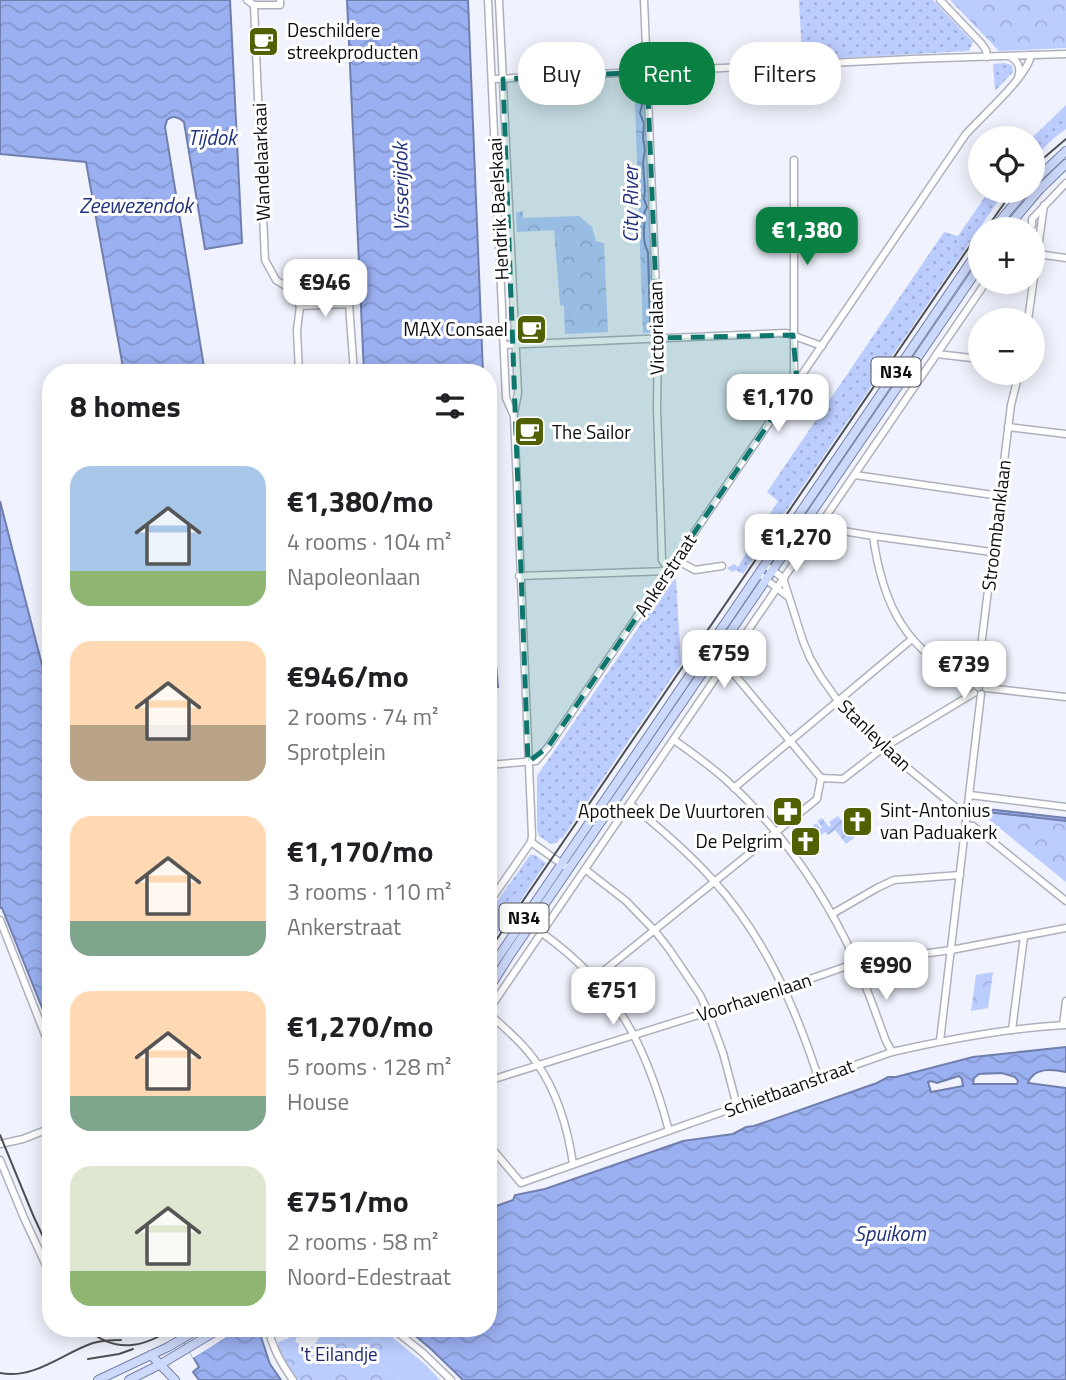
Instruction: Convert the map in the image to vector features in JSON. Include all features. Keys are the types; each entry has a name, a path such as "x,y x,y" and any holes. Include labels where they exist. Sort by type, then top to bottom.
{"main road":[{"path":"1045,171 1066,151"},
{"path":"1016,217 1066,164"},
{"path":"1003,217 1015,203"},
{"name":"N34","path":"769,567 968,266"},
{"name":"N34","path":"497,960 565,866 762,576 968,283"},
{"name":"N34","path":"497,976 565,866"},
{"path":"98,1380 185,1337"},
{"path":"129,1380 207,1337"},
{"path":"151,1355 172,1378"},
{"path":"110,1380 116,1372"}],"street":[{"path":"247,0 254,5 280,5 280,0"},
{"name":"Hendrik Baelskaai","path":"488,0 506,398 514,416"},
{"name":"Hendrik Baelskaai","path":"499,0 518,393 514,416 528,762"},
{"name":"Victorialaan","path":"643,0 645,42"},
{"path":"940,0 981,43 987,57"},
{"name":"Wandelaarkaai","path":"254,5 265,260 276,279 295,297 300,306"},
{"path":"715,69 1066,54"},
{"name":"Ankerstraat","path":"528,762 536,761 548,747 966,134 1023,74 1031,55"},
{"path":"1009,56 1017,61 1019,66 1017,80"},
{"path":"492,79 619,73"},
{"name":"Victorialaan","path":"648,105 658,338 657,409 662,560 669,571"},
{"path":"794,160 793,335 794,380 797,382"},
{"path":"1034,217 1066,183"},
{"path":"1042,217 1044,205"},
{"path":"1045,255 1066,258"},
{"path":"497,999 978,294"},
{"path":"299,364 297,330 300,306 349,304 353,364"},
{"path":"504,345 786,333 822,346"},
{"path":"937,354 968,358"},
{"name":"Stroombanklaan","path":"974,681 1011,405 1016,385"},
{"path":"1008,427 1066,434"},
{"path":"855,475 1000,496"},
{"path":"819,527 992,552"},
{"path":"873,536 884,592 898,621 912,639 952,674 985,682 981,692 940,1041"},
{"path":"676,560 695,570 722,566"},
{"path":"769,567 783,578"},
{"path":"519,576 669,571"},
{"name":"Stanleylaan","path":"762,576 790,600"},
{"name":"Stanleylaan","path":"783,578 810,658 838,701 883,748 959,810 968,813"},
{"path":"734,788 912,639"},
{"path":"724,666 734,674 821,778 843,779 883,748 981,692"},
{"path":"974,681 972,690 981,692 1066,698"},
{"path":"674,740 734,788 776,833 808,875 832,914 856,963 892,1052"},
{"path":"497,764 528,762 532,836 531,842 497,891"},
{"path":"595,978 817,799 821,778"},
{"path":"970,795 1066,807"},
{"path":"630,804 669,836 715,881 749,927 784,988 804,1034 818,1077"},
{"path":"966,825 973,826 1066,901"},
{"path":"531,842 565,866"},
{"path":"586,870 626,901 655,930 700,995 723,1053 737,1106"},
{"path":"832,914 894,880 960,875"},
{"path":"0,920 42,1027"},
{"name":"Voorhavenlaan","path":"497,1078 708,1013 856,963 951,950 1066,928"},
{"path":"542,933 595,978 608,995 634,1036 652,1075 669,1130"},
{"path":"1012,1030 1024,936"},
{"path":"1064,1025 1066,1001"},
{"path":"497,1021 538,1065 564,1123 573,1164"},
{"name":"Schietbaanstraat","path":"497,1155 521,1183 892,1052 940,1041 1064,1025"},
{"path":"0,1144 42,1132"},
{"path":"0,1160 42,1257"},
{"path":"270,1337 278,1359 293,1380"},
{"path":"403,1337 451,1380"}],"highlighted area":[{"path":"647,72 658,338 793,335 797,382 548,747 528,762 503,79"}],"green space":[{"path":"799,0 933,0 973,42 969,51 841,58 841,42 801,42"},
{"path":"950,0 1066,0 1066,48 999,51"},
{"path":"993,64 1012,65 1013,72 995,91"},
{"path":"635,105 647,105 655,332 643,333"},
{"path":"1066,105 1066,129 1045,147 1044,126"},
{"path":"981,203 997,203 987,217 971,217"},
{"path":"523,211 523,218 579,216 592,227 596,241 604,243 608,332 565,334 554,230 517,232 516,213"},
{"path":"968,221 968,245 743,574 736,570 732,572 727,568 734,564 738,567 778,501 767,492 944,232 958,236"},
{"path":"676,579 681,664 562,839 551,844 539,836 537,829 537,776 671,580"},
{"path":"976,811 1066,821 1066,882 981,813 975,813"},
{"path":"838,816 855,837 846,844 835,830 828,835 825,832 819,837 811,827 816,823 821,829 817,821 822,818 829,827 829,822"},
{"path":"530,855 535,855 546,863 497,935 497,901"},
{"path":"993,972 988,1008 971,1011 976,975"},
{"name":"'t Eilandje","path":"297,1337 295,1341 306,1350 320,1337 393,1337 374,1360 400,1380 295,1380 284,1362 278,1342"},
{"path":"392,1337 440,1380 400,1380 374,1360"}],"water":[{"path":"0,0 230,0 242,243 205,249 184,122 171,118 167,120 165,127 204,364 122,364 86,162 0,154"},
{"name":"Visserijdok","path":"347,0 468,0 483,364 364,364"},
{"path":"0,501 42,665 42,1008 0,908"},
{"path":"978,808 1066,818 1066,821 978,811"},
{"name":"Spuikom","path":"1066,1047 1066,1072 1039,1072 1034,1074 1028,1083 1066,1088 1066,1380 463,1380 417,1337 497,1337 497,1206 513,1200 515,1195 545,1189 683,1141 733,1134 888,1077 973,1057","holes":["1002,1073 1015,1077 1017,1084 973,1084 974,1078 979,1074","959,1076 963,1086 931,1092 928,1082 937,1083"]},
{"path":"181,1337 261,1337 270,1364 281,1380 199,1380 193,1372 199,1367"}],"pier":[{"path":"181,1337 227,1337 193,1358"}],"waterway":[{"name":"City River","path":"642,105 640,113 644,124 644,199 647,207 644,213 644,235 648,252 650,321"}],"tram line":[{"path":"1045,157 1066,139"},
{"path":"995,217 1004,203"},
{"path":"497,939 968,249"},
{"path":"0,1135 42,1234"},
{"path":"99,1337 118,1345 140,1344 158,1337"},
{"path":"0,1373 25,1373 93,1343 121,1340"},
{"path":"88,1359 133,1349"}],"place":[{"name":"Deschildere streekproducten","path":"264,41"},
{"name":"MAX Consael","path":"531,329"},
{"name":"The Sailor","path":"529,432"},
{"name":"Apotheek De Vuurtoren","path":"788,811"},
{"name":"Sint-Antonius van Paduakerk","path":"857,821"},
{"name":"De Pelgrim","path":"806,841"}],"water label":[{"name":"Tijdok","path":"212,138"},
{"name":"Zeewezendok","path":"136,206"}]}
